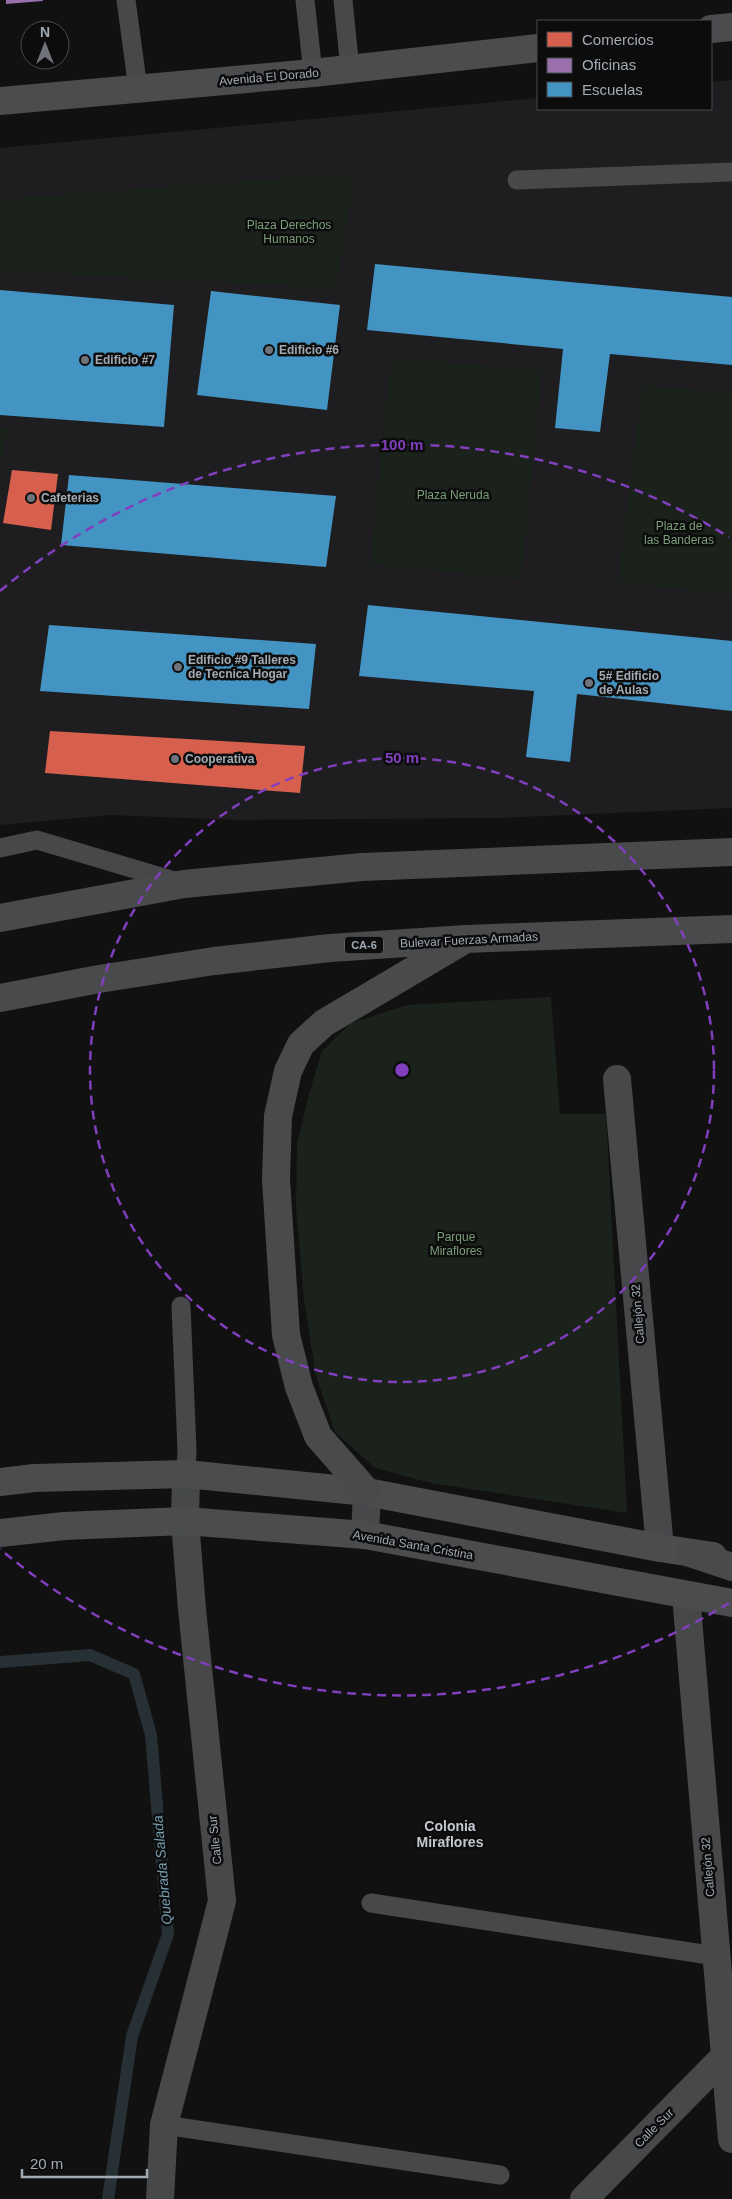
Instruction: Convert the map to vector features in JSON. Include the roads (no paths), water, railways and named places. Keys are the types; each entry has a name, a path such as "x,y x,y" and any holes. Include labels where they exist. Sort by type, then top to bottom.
{"main road":[{"path":"0,918 184,884 362,867 732,852"},
{"name":"Bulevar Fuerzas Armadas","path":"0,998 99,979 214,961 330,948 466,939 732,929"},
{"path":"367,1492 318,1436 298,1387 286,1335 276,1179 278,1116 288,1071 300,1044 324,1023 466,939"},
{"path":"690,1553 732,1566"}],"street":[{"path":"712,29 732,27"},
{"name":"Avenida El Dorado","path":"0,101 313,73 537,48"},
{"name":"Callejón 32","path":"617,1079 660,1548"},
{"path":"0,1482 34,1478 186,1474 367,1492 660,1548 732,1558"},
{"name":"Calle Sur","path":"160,2199 164,2125 222,1901 192,1609 185,1521 186,1474"},
{"path":"365,1535 367,1492"},
{"name":"Avenida Santa Cristina","path":"0,1534 64,1526 185,1521 365,1535 732,1603"},
{"name":"Callejón 32","path":"686,1596 732,2139"},
{"name":"Calle Sur","path":"584,2199 724,2057"}],"lane":[{"path":"126,0 138,89"},
{"path":"305,0 313,73"},
{"path":"343,0 350,69"},
{"path":"517,180 732,172"},
{"path":"1,844 37,840 184,884"},
{"path":"181,1306 187,1450 186,1474"},
{"path":"371,1903 716,1956"},
{"path":"164,2125 500,2175"}],"waterway":[{"name":"Quebrada Salada","path":"0,1662 90,1655 134,1674 151,1735 168,1934 132,2036 108,2199"}],"place":[{"name":"Edificio #6","path":"269,350"},
{"name":"Edificio #7","path":"85,360"},
{"name":"Cafeterias","path":"31,498"},
{"name":"Edificio #9 Talleres de Tecnica Hogar","path":"178,667"},
{"name":"5# Edificio de Aulas","path":"589,683"},
{"name":"Cooperativa","path":"175,759"}],"district":[{"name":"Colonia Miraflores","path":"450,1834"}],"park label":[{"name":"Plaza Derechos Humanos","path":"289,232"},
{"name":"Plaza Neruda","path":"453,495"},
{"name":"Plaza de las Banderas","path":"679,533"},
{"name":"Parque Miraflores","path":"456,1244"}]}
